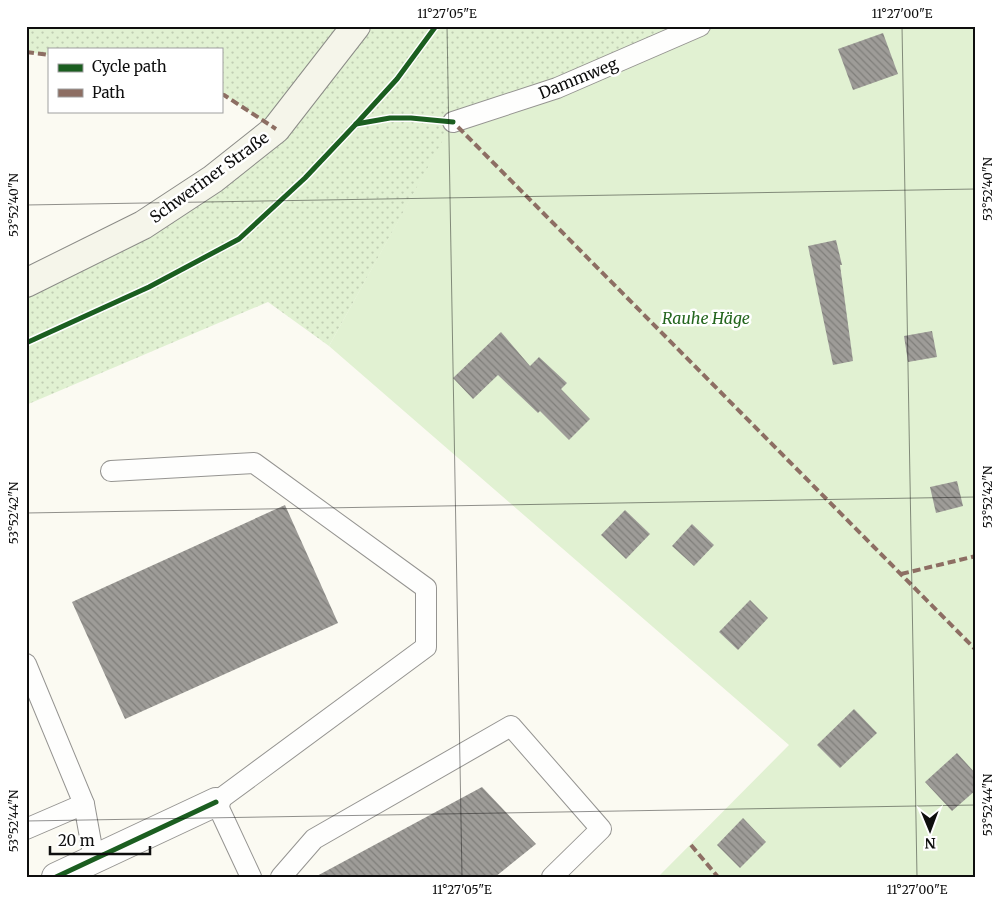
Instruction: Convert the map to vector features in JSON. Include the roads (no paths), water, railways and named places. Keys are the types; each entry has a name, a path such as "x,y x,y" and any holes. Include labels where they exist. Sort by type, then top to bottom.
{"main road":[{"name":"Schweriner Straße","path":"26,283 143,225 213,179 276,129 356,26"}],"street":[{"path":"56,877 216,802"}],"lane":[{"name":"Dammweg","path":"453,122 557,88 700,26"},
{"path":"111,470 254,462 426,588 426,648 216,802 251,877"},
{"path":"26,664 84,804 94,859"},
{"path":"281,877 314,838 511,726 601,828 552,877"},
{"path":"26,829 84,804"}],"park label":[{"name":"Rauhe Häge","path":"706,318"}]}
